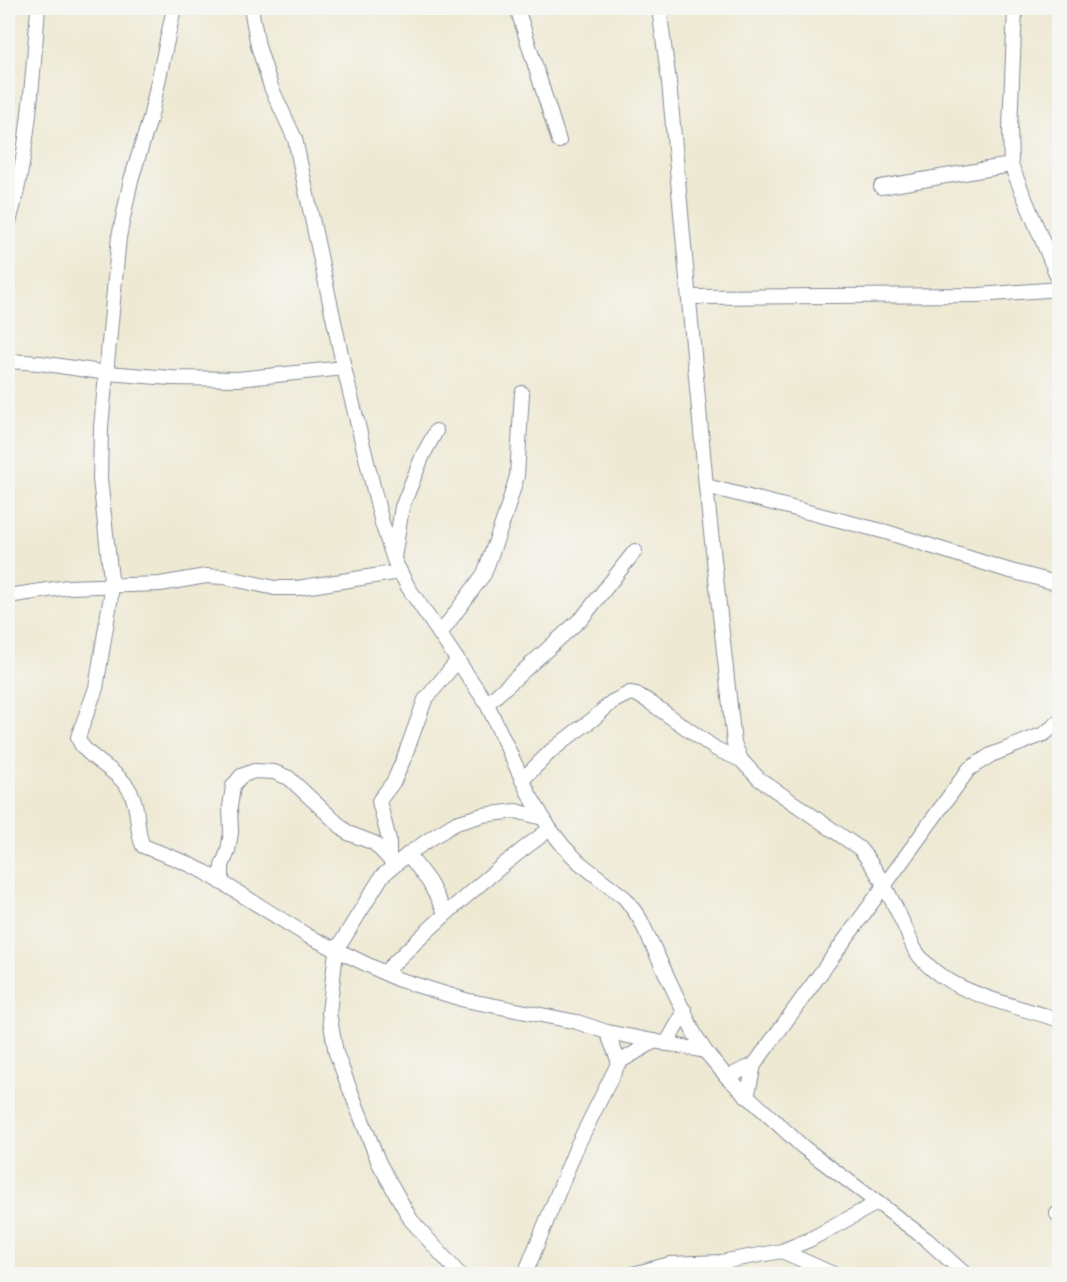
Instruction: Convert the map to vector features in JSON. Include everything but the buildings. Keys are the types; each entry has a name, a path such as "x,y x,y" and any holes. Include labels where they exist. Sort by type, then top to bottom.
{"street":[{"path":"8,225 26,136 38,8"},
{"path":"174,8 150,119 123,213 119,237 101,427 100,479 111,596 96,688 89,711 80,728 78,737 80,745 116,773 130,792 138,817 143,846 204,872 336,951 384,973 465,1000 705,1051"},
{"path":"251,8 258,46 271,87 296,140 344,368 382,523 397,566 408,587 487,704 529,794 547,823 564,847 625,898 640,919 694,1033 705,1051 747,1097 803,1147 926,1239 965,1275"},
{"path":"517,8 559,141"},
{"path":"659,8 669,82 706,486 734,743 741,760 759,779 859,848 885,887 915,949 929,968 965,990 1059,1020"},
{"path":"1015,8 1010,128 1011,165 1059,283"},
{"path":"881,187 1011,165"},
{"path":"690,297 979,296 1059,289"},
{"path":"8,361 171,378 238,379 344,368"},
{"path":"440,634 484,574 506,516 517,476 522,393"},
{"path":"397,566 402,507 423,455 436,431"},
{"path":"706,486 886,532 1059,584"},
{"path":"487,704 583,616 635,551"},
{"path":"8,596 68,587 134,586 206,576 224,577 275,588 297,588 397,566"},
{"path":"392,862 379,801 394,782 425,700 458,660"},
{"path":"522,780 551,751 612,702 630,693 648,701 716,749 741,760"},
{"path":"747,1097 754,1065 969,769 991,755 1044,734 1059,721"},
{"path":"222,883 222,866 228,851 231,832 232,786 241,776 254,771 274,772 289,778 348,833 374,843 392,862"},
{"path":"516,811 529,794"},
{"path":"459,1275 411,1220 379,1163 336,1053 329,1013 336,951 392,862 456,823 483,815 516,811 547,823"},
{"path":"384,973 547,823"},
{"path":"408,854 429,882 446,914"},
{"path":"204,872 222,866"},
{"path":"525,1275 577,1146 619,1062 661,1042 685,1011"},
{"path":"608,1032 619,1062"},
{"path":"727,1077 754,1065"},
{"path":"633,1275 670,1264 721,1262 782,1251 809,1240 877,1203"},
{"path":"782,1251 833,1275"}]}
